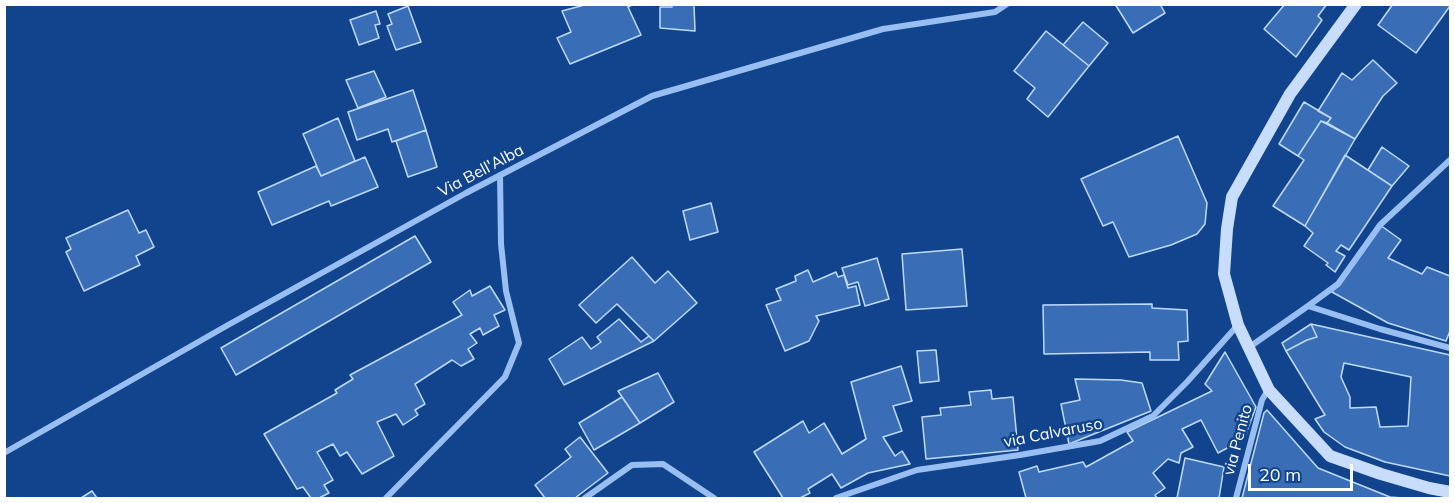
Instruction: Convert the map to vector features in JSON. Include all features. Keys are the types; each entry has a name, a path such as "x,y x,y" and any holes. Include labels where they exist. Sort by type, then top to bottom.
{"street":[{"name":"Via Bell'Alba","path":"4,453 228,325 500,175 652,96 883,29 995,12 1007,4"},
{"path":"1356,4 1290,94 1232,197 1224,274 1238,325 1269,390 1330,456 1391,477 1450,492"},
{"path":"1247,348 1338,284 1380,225 1450,160"},
{"path":"386,498 505,377 519,343 506,291 501,244 500,175"},
{"path":"1308,306 1450,348"},
{"name":"via Calvaruso","path":"836,498 917,470 1100,441 1153,416 1238,325"},
{"name":"via Penito","path":"1236,498 1262,400 1269,390"},
{"path":"585,498 632,465 663,464 714,498"}],"building":[{"path":"588,4 634,4 628,7 641,35 570,64 557,38 571,32 562,11"},
{"path":"672,4 694,4 695,31 660,28 660,7 672,7"},
{"path":"1115,4 1160,4 1165,13 1133,33"},
{"path":"1285,4 1327,4 1318,16 1322,20 1296,57 1264,29"},
{"path":"1393,4 1450,4 1450,6 1416,53 1378,25"},
{"path":"408,6 421,42 396,50 387,26 392,24 388,14"},
{"path":"376,11 380,24 375,25 379,38 359,45 350,20"},
{"path":"1083,22 1108,43 1089,66 1063,45"},
{"path":"1046,31 1089,66 1048,117 1027,99 1035,88 1014,71"},
{"path":"1373,60 1397,83 1383,96 1355,139 1327,123 1331,118 1318,111 1342,73 1352,80"},
{"path":"374,71 386,97 358,108 346,80"},
{"path":"413,90 426,130 392,142 388,129 357,140 348,112"},
{"path":"1304,102 1331,118 1327,123 1321,121 1298,156 1279,144"},
{"path":"338,118 355,161 321,176 303,134"},
{"path":"1321,121 1355,139 1305,226 1273,206 1304,160 1298,156"},
{"path":"426,130 437,167 408,177 396,141"},
{"path":"1178,136 1207,203 1205,224 1197,234 1171,245 1129,257 1113,222 1103,226 1081,179"},
{"path":"1382,147 1409,166 1392,186 1368,170"},
{"path":"1345,155 1392,186 1349,250 1341,245 1336,251 1345,256 1335,272 1326,265 1328,263 1304,246 1313,233 1305,226"},
{"path":"365,157 378,187 331,206 329,201 272,225 258,192 316,166 321,176"},
{"path":"711,203 718,232 690,240 683,211"},
{"path":"128,210 139,233 146,230 154,247 136,256 140,265 84,291 66,252 71,249 66,238"},
{"path":"1380,225 1401,240 1388,258 1422,274 1427,267 1450,276 1450,331 1446,341 1388,323 1332,292"},
{"path":"415,236 431,262 236,375 221,348"},
{"path":"962,249 967,306 906,310 902,254"},
{"path":"632,257 655,283 668,271 697,303 654,341 617,304 596,323 579,305"},
{"path":"877,258 889,299 865,306 858,282 848,285 842,268"},
{"path":"808,270 813,282 836,272 838,277 844,275 848,288 856,286 860,305 816,316 819,321 809,341 785,351 766,305 781,300 776,289 796,281 795,276"},
{"path":"490,286 505,310 494,315 499,326 483,335 480,328 470,334 477,343 468,349 474,359 461,366 452,360 415,384 425,404 415,410 418,415 403,425 396,414 377,422 394,456 362,474 347,452 340,456 333,444 317,452 333,480 324,485 329,493 319,498 311,498 303,487 297,489 264,434 337,393 335,390 353,379 350,375 462,315 453,302 470,290 472,296"},
{"path":"1152,304 1152,308 1187,310 1188,341 1178,342 1179,360 1150,360 1150,352 1044,354 1043,305"},
{"path":"619,319 641,342 649,336 654,341 564,385 549,359 582,337 591,349 601,342 597,337"},
{"path":"1311,324 1450,355 1450,476 1385,462 1345,447 1324,432 1315,419 1325,415 1286,351 1317,337","holes":["1344,363 1411,377 1408,426 1380,427 1376,407 1350,408 1350,397 1341,377"]},
{"path":"1311,324 1317,337 1286,351 1282,343"},
{"path":"936,350 939,381 920,383 917,351"},
{"path":"1225,352 1256,407 1244,439 1218,453 1201,420 1182,429 1193,447 1181,453 1179,463 1168,459 1153,473 1165,488 1155,495 1157,498 1026,498 1019,472 1037,466 1039,472 1083,462 1086,467 1133,441 1127,432 1212,391 1205,384"},
{"path":"901,366 912,401 893,406 902,431 883,437 895,456 902,451 910,464 868,473 841,488 832,474 808,489 810,493 800,498 783,498 754,452 803,421 809,433 824,423 842,454 866,439 851,382"},
{"path":"658,373 674,402 640,423 618,391"},
{"path":"1075,379 1142,383 1151,411 1069,444 1061,404 1080,400"},
{"path":"991,390 992,399 1013,397 1018,450 926,459 922,417 941,415 940,408 971,405 969,392"},
{"path":"622,397 640,423 594,450 579,423"},
{"path":"1267,410 1318,468 1390,497 1403,498 1242,498 1264,413"},
{"path":"580,437 608,473 575,498 545,498 535,485 571,457 565,449"},
{"path":"1185,458 1224,467 1219,498 1177,498"},
{"path":"92,491 97,498 81,498"}]}
